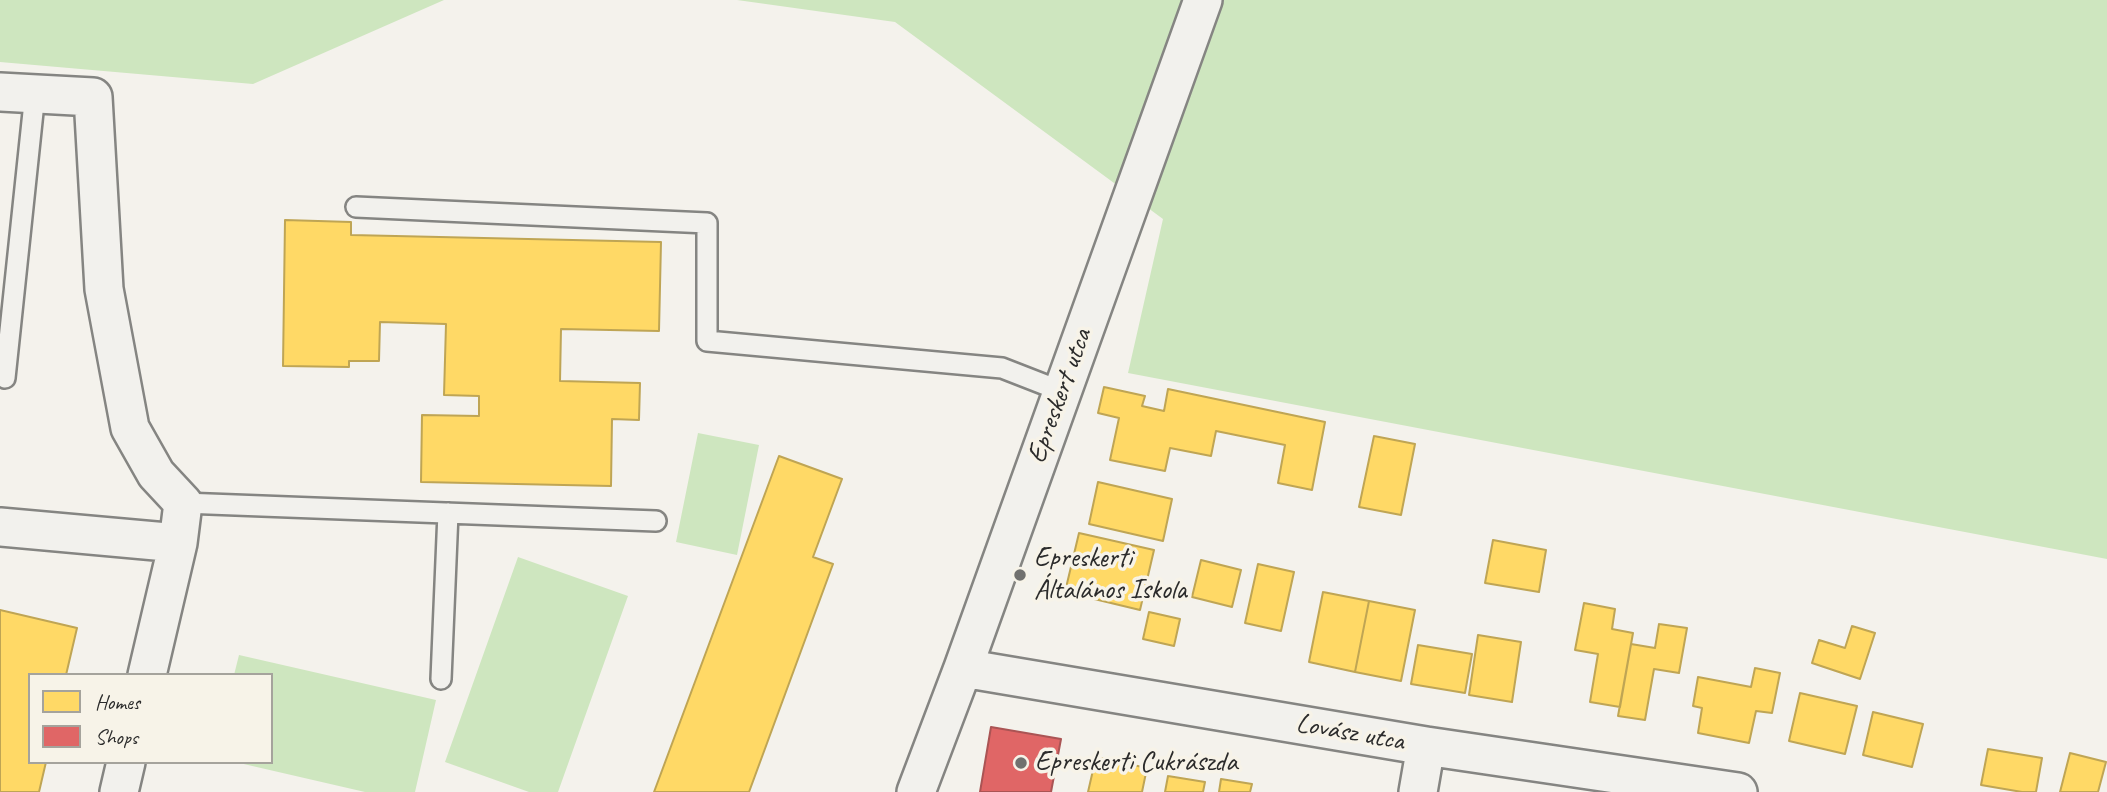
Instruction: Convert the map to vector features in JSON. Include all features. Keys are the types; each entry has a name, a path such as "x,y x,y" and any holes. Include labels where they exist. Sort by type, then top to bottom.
{"street":[{"name":"Epreskert utca","path":"916,792 1202,0"},
{"path":"18,92 93,97 104,289 130,428 156,474 183,503 178,543 147,673"},
{"path":"0,527 178,543"},
{"name":"Lovász utca","path":"963,668 1426,746 1738,792"},
{"path":"1418,792 1426,746"},
{"path":"119,792 126,764"}],"lane":[{"path":"5,378 18,92"},
{"path":"356,207 707,223 707,341 1002,368 1061,391"},
{"path":"183,503 656,521"},
{"path":"441,679 448,513"}],"green space":[{"path":"0,0 444,0 253,84 0,62"},
{"path":"737,0 2107,0 2107,559 1128,373 1163,219 895,22"},
{"path":"698,433 759,445 737,555 676,542"},
{"path":"518,557 628,596 558,792 529,792 445,762"},
{"path":"239,655 436,700 415,792 365,792 244,764 273,764 273,673 234,673"}],"building: Homes":[{"path":"285,220 351,222 351,235 661,242 659,331 561,329 560,381 640,383 639,420 612,419 611,486 421,482 422,415 479,416 479,396 444,395 446,324 380,322 379,361 349,361 349,367 283,366"},
{"path":"1104,387 1145,396 1142,406 1164,411 1168,389 1325,422 1312,490 1278,483 1285,445 1216,431 1211,456 1170,448 1165,471 1110,460 1119,418 1098,413"},
{"path":"1374,436 1415,444 1401,515 1359,507"},
{"path":"779,456 842,479 813,557 833,564 749,792 654,792"},
{"path":"1098,482 1172,499 1163,541 1089,524"},
{"path":"1079,533 1154,550 1140,610 1065,592"},
{"path":"1493,540 1546,550 1539,592 1485,583"},
{"path":"1201,560 1241,570 1232,607 1192,597"},
{"path":"1258,564 1294,572 1281,631 1245,623"},
{"path":"1323,592 1369,601 1355,672 1309,662"},
{"path":"1369,601 1415,610 1401,681 1355,672"},
{"path":"1584,603 1615,609 1612,629 1633,633 1620,707 1590,702 1598,654 1575,650"},
{"path":"0,610 77,628 66,673 28,673 28,764 46,764 39,792 0,792"},
{"path":"1149,612 1180,619 1174,646 1143,639"},
{"path":"1659,624 1687,628 1679,673 1654,669 1645,720 1618,716 1631,644 1655,648"},
{"path":"1852,626 1875,633 1860,679 1812,663 1819,640 1845,648"},
{"path":"1478,635 1521,642 1512,702 1469,695"},
{"path":"1418,645 1472,654 1465,693 1411,684"},
{"path":"1755,668 1780,673 1772,713 1756,711 1749,743 1698,733 1702,708 1693,706 1698,677 1751,687"},
{"path":"1800,693 1857,706 1845,754 1789,741"},
{"path":"1873,712 1923,724 1912,767 1863,755"},
{"path":"1988,749 2042,758 2036,792 1981,785"},
{"path":"2070,753 2106,762 2098,792 2060,792"},
{"path":"1096,757 1147,768 1142,792 1088,792"},
{"path":"1168,776 1205,782 1203,792 1165,792"},
{"path":"1221,779 1252,784 1250,792 1219,792"}],"building: Shops":[{"name":"Epreskerti Cukrászda","path":"991,727 1061,739 1051,792 980,792"}],"place":[{"name":"Epreskerti Általános Iskola","path":"1020,575"},
{"name":"Epreskerti Cukrászda","path":"1021,763"}]}
